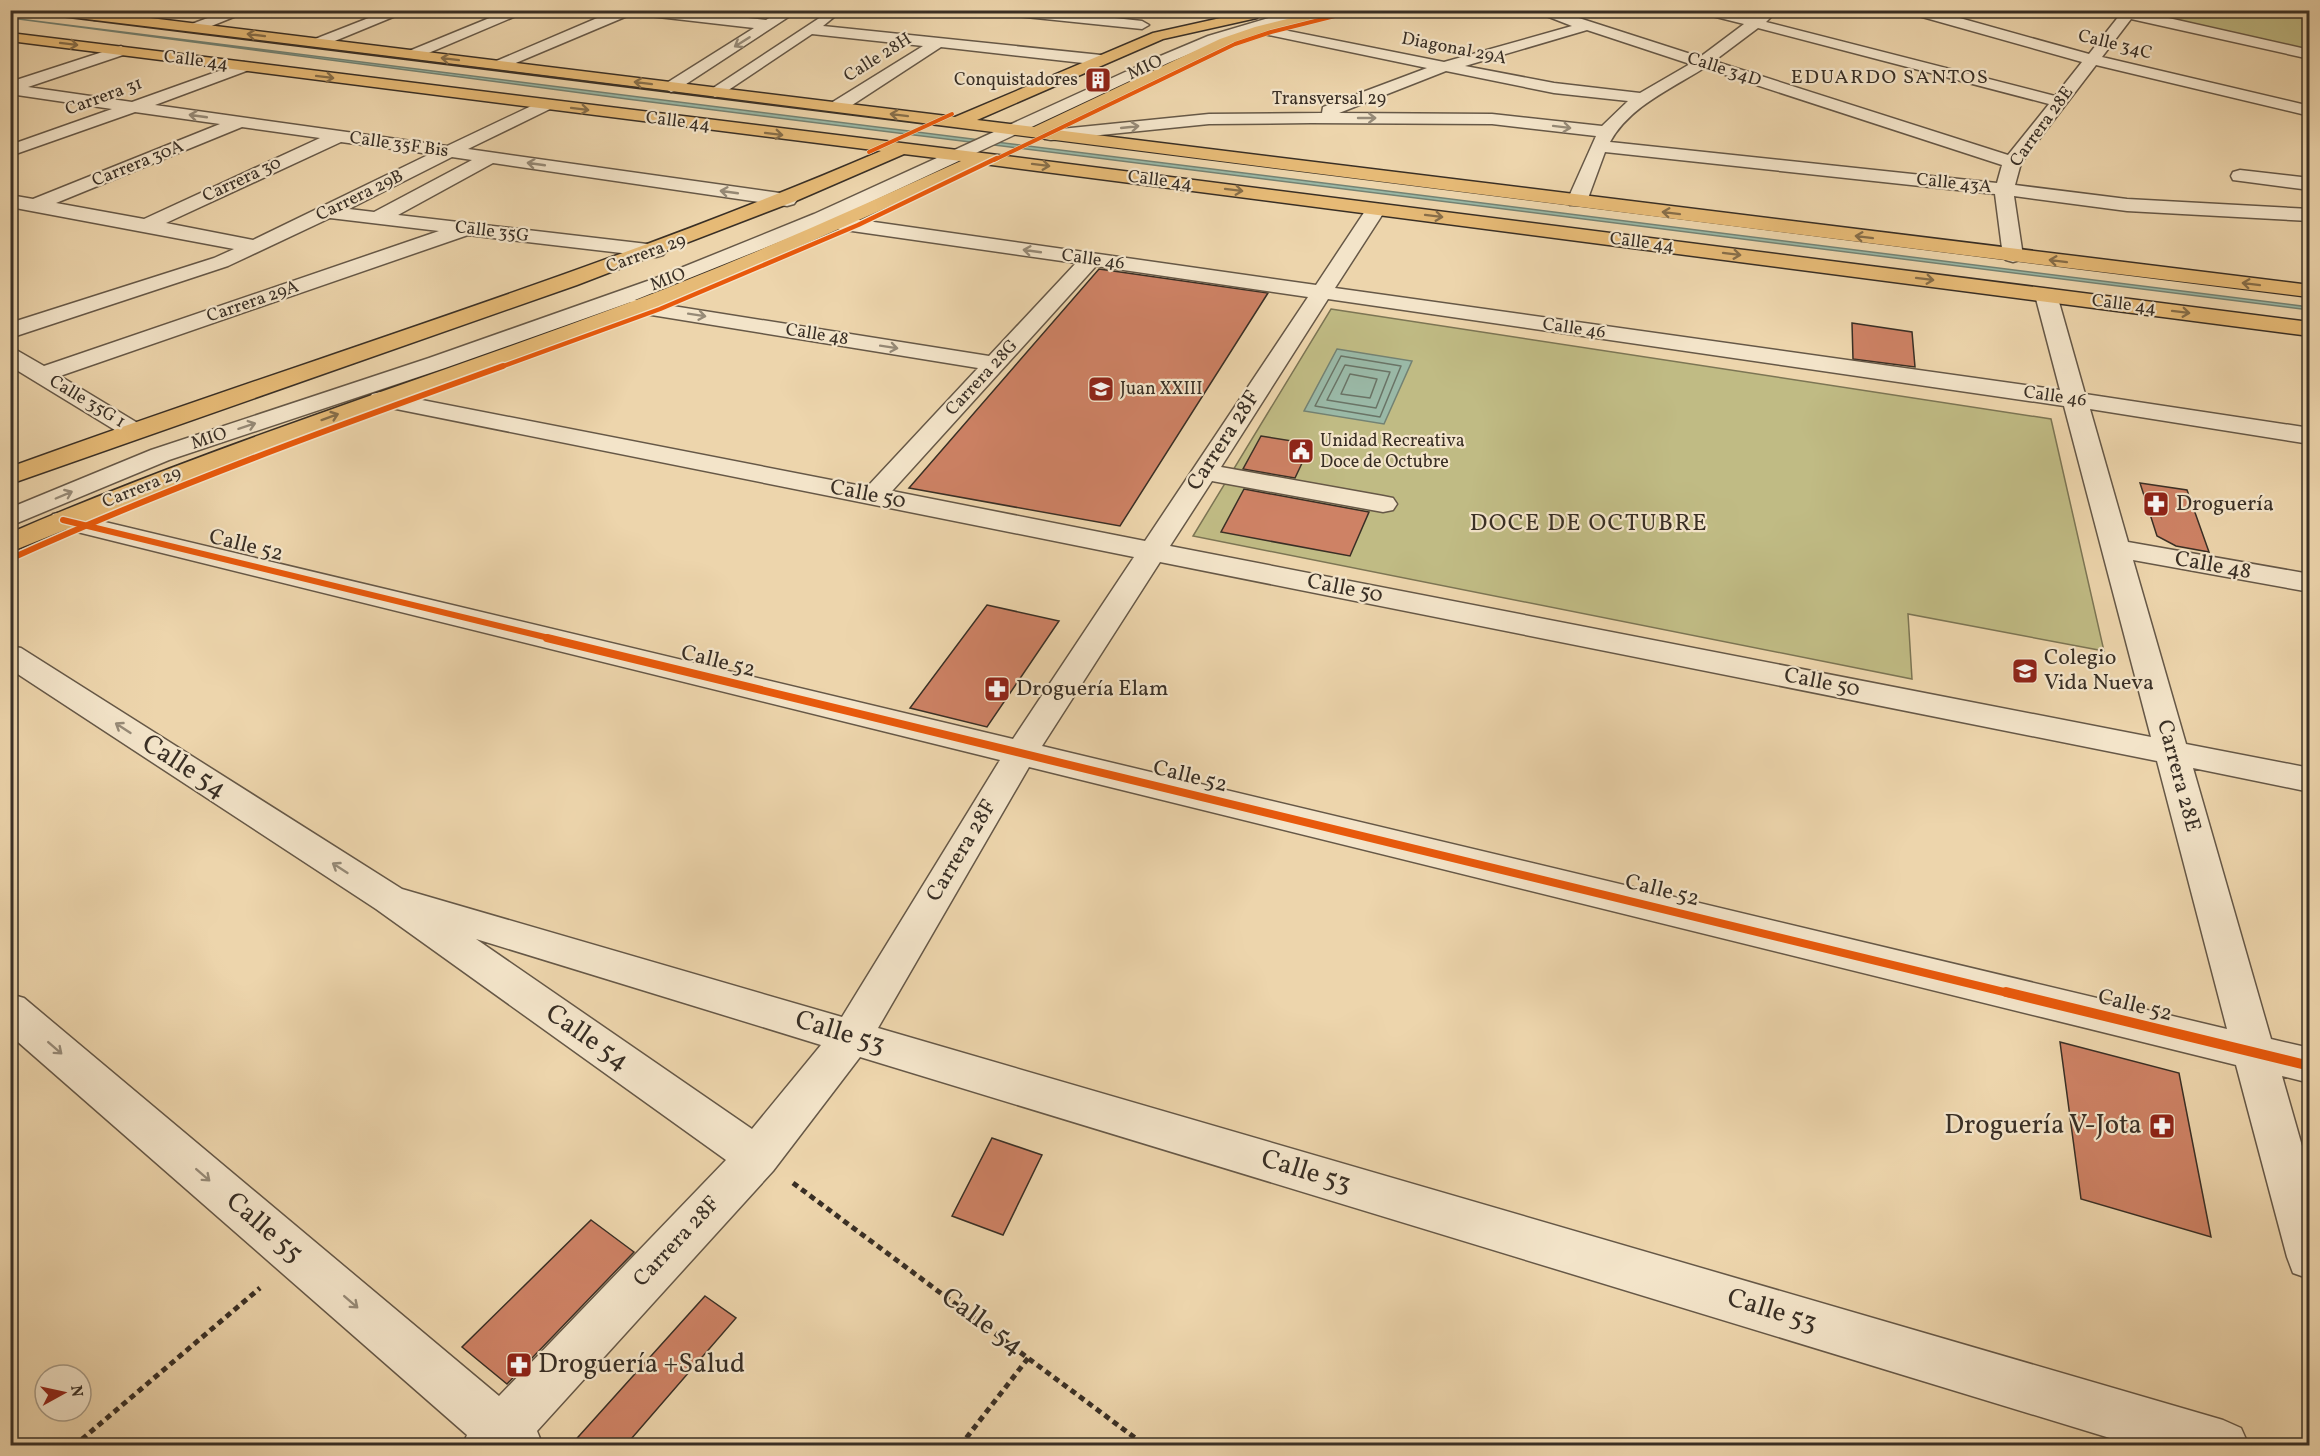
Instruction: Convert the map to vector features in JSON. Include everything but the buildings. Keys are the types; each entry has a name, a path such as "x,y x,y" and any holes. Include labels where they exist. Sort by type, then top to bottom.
{"main road":[{"name":"Calle 44","path":"45,10 320,42 837,107 1007,131 2310,291"},
{"path":"965,125 1101,60 1164,34 1271,10"},
{"name":"Carrera 29","path":"10,544 216,458 639,306 1040,135 1226,42 1260,30 1343,10"},
{"name":"Calle 44","path":"10,37 544,105 916,148 2310,329"},
{"name":"Carrera 29","path":"10,476 132,430 656,251 916,148"}],"street":[{"path":"99,17 119,10"},
{"path":"194,28 244,10"},
{"path":"320,42 403,10"},
{"path":"414,54 523,10"},
{"path":"499,65 629,10"},
{"path":"634,10 768,25"},
{"path":"671,87 792,10"},
{"path":"715,92 836,10"},
{"path":"996,10 1142,25"},
{"path":"1110,10 1164,34"},
{"name":"MIO","path":"10,492 143,442 696,251 814,204 916,148 965,125 1166,39 1218,26 1304,10"},
{"name":"MIO","path":"10,518 160,455 437,363 664,283 820,218 1213,39 1312,10"},
{"name":"Calle 34D","path":"1538,10 2012,162"},
{"path":"1705,10 2059,102"},
{"path":"1578,201 1603,139 1642,98 1702,63 1772,10"},
{"name":"Calle 34C","path":"1913,10 2093,60 2310,111"},
{"path":"2120,13 2310,55"},
{"name":"Carrera 28E","path":"2013,256 2004,189 2012,162 2093,60 2120,13"},
{"path":"1311,118 1443,67 1586,26"},
{"path":"809,28 1101,60"},
{"name":"Diagonal 29A","path":"1260,30 1554,88 1642,98"},
{"name":"Calle 28H","path":"837,107 939,42"},
{"path":"10,88 121,51"},
{"name":"Carrera 31","path":"10,151 244,67"},
{"path":"696,71 710,77 738,76"},
{"name":"Calle 35F Bis","path":"10,88 787,200"},
{"name":"Carrera 29B","path":"10,331 221,262 265,243 544,105"},
{"name":"Transversal 29","path":"1040,135 1209,119 1492,119 1603,139"},
{"name":"Carrera 30A","path":"35,205 240,122"},
{"name":"Carrera 30","path":"146,225 339,136"},
{"name":"Calle 43A","path":"1603,139 2127,205 2310,215"},
{"path":"372,218 490,158"},
{"path":"2240,176 2310,184"},
{"path":"10,201 265,243"},
{"name":"Carrera 28F","path":"502,1441 757,1157 852,1036 1020,754 1376,209"},
{"name":"Calle 35G","path":"327,212 656,251"},
{"name":"Carrera 29B","path":"265,243 372,218"},
{"name":"Calle 46","path":"838,223 2076,400 2310,436"},
{"name":"Carrera 29A","path":"41,375 465,229"},
{"name":"Carrera 28G","path":"873,496 1090,260"},
{"name":"Carrera 28E","path":"2046,295 2310,1257"},
{"name":"Calle 48","path":"639,306 995,364"},
{"name":"Calle 35G 1","path":"10,356 132,430"},
{"name":"Calle 50","path":"381,399 2310,780"},
{"path":"1204,472 1383,504"},
{"name":"Calle 52","path":"63,520 2310,1066"},
{"name":"Calle 48","path":"2117,549 2310,583"},
{"name":"Calle 54","path":"10,656 389,899 757,1157"},
{"name":"Calle 53","path":"389,899 2223,1446"},
{"name":"Calle 55","path":"10,1010 297,1256 502,1441"}],"path":[{"path":"74,1446 297,1256"},
{"path":"960,1446 1029,1357"}],"shaded area":[{"path":"2112,11 2309,11 2309,55"},
{"path":"1331,309 2051,419 2104,651 1908,614 1912,679 1193,536"}],"water":[{"path":"11,18 2309,307 2309,310 627,99"},
{"path":"1337,349 1412,361 1384,424 1304,411"}],"cycle path":[{"path":"10,559 85,525 236,463 660,309 858,225 1235,44 1271,32 1359,10"},
{"path":"869,152 952,114"},
{"path":"63,520 2310,1066"}],"place":[{"name":"Conquistadores","path":"1098,80"},
{"name":"Juan XXIII","path":"1101,389"},
{"name":"Unidad Recreativa Doce de Octubre","path":"1301,451"},
{"name":"Droguería","path":"2156,504"},
{"name":"Colegio Vida Nueva","path":"2025,671"},
{"name":"Droguería Elam","path":"997,689"},
{"name":"Droguería V-Jota","path":"2162,1126"},
{"name":"Droguería +Salud","path":"519,1365"}],"district":[{"name":"EDUARDO SANTOS","path":"1890,78"},
{"name":"DOCE DE OCTUBRE","path":"1589,524"}]}
